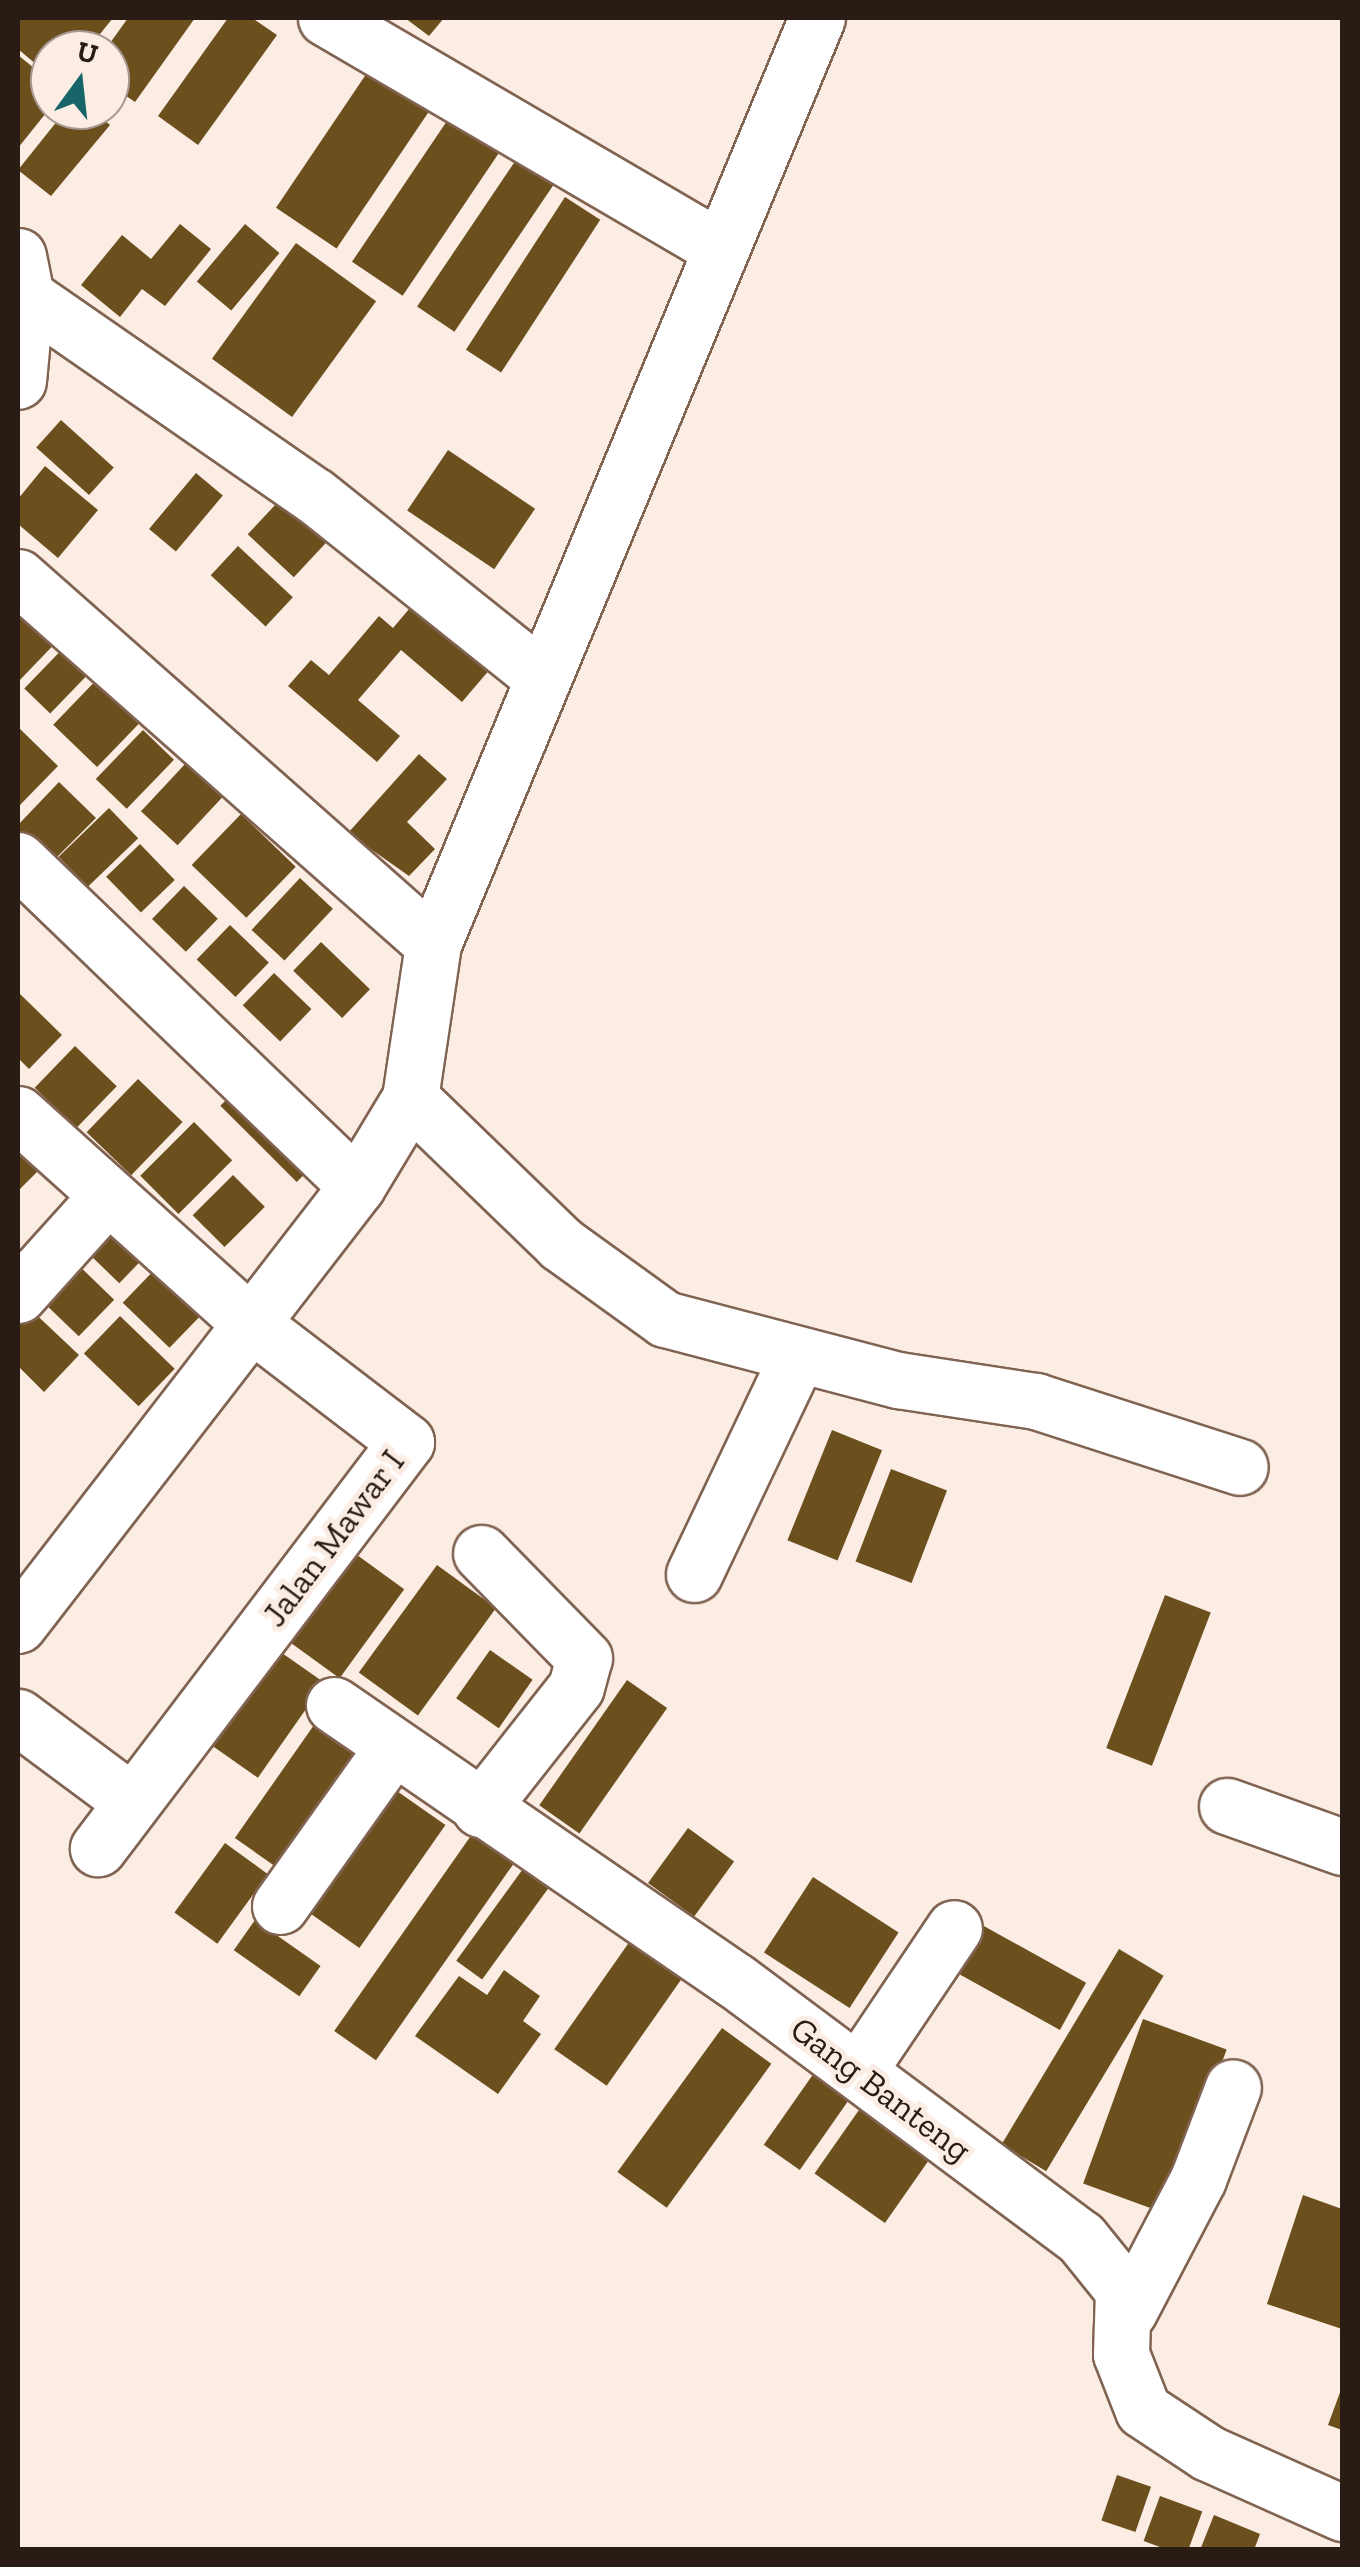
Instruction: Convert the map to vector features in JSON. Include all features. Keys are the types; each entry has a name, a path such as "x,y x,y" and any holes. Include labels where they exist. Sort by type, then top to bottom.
{"street":[{"path":"326,18 720,248"},
{"path":"18,1625 248,1321 358,1186 410,1098 433,944 542,677 667,396 720,248 817,18"},
{"path":"22,276 314,496 542,677"},
{"path":"18,381 22,276"},
{"path":"18,576 433,944"},
{"path":"18,860 358,1186"},
{"path":"410,1098 561,1244 665,1318 798,1355 1036,1402 1240,1467"},
{"name":"Jalan Mawar I","path":"18,1114 248,1321 406,1442 98,1848"},
{"path":"18,1296 107,1196"},
{"path":"694,1574 798,1355"},
{"path":"480,1809 576,1686 584,1658 481,1554"},
{"name":"Gang Banteng","path":"334,1706 391,1750 858,2071 1081,2238 1115,2273 1129,2311"},
{"path":"18,1718 131,1801"},
{"path":"280,1906 391,1750"},
{"path":"1227,1806 1342,1847"},
{"path":"858,2071 954,1928"},
{"path":"1234,2087 1198,2179 1129,2311 1121,2354 1144,2410 1196,2446 1342,2513"}],"building":[{"path":"18,18 113,18 103,30 30,30 30,59 18,49"},
{"path":"128,18 195,18 135,102 130,99 130,30 119,30"},
{"path":"228,18 252,18 277,35 198,145 158,116"},
{"path":"405,18 444,18 429,36"},
{"path":"18,55 30,65 32,130 18,148"},
{"path":"375,61 436,102 337,249 276,208"},
{"path":"451,115 502,149 403,296 352,262"},
{"path":"50,130 106,130 51,196 18,170"},
{"path":"520,154 557,179 454,332 417,307"},
{"path":"565,197 600,220 501,373 466,350"},
{"path":"180,224 211,249 165,306 142,289 120,317 81,285 122,235 151,259"},
{"path":"245,224 279,253 231,310 197,281"},
{"path":"296,243 376,301 292,417 212,359"},
{"path":"61,420 114,468 89,495 36,447"},
{"path":"448,450 535,509 494,569 407,511"},
{"path":"45,466 98,510 58,558 18,524 18,499"},
{"path":"196,473 223,495 176,551 149,529"},
{"path":"290,489 336,532 294,577 248,534"},
{"path":"238,546 293,597 266,626 211,575"},
{"path":"420,596 497,661 462,702 401,650 358,700 400,736 377,762 288,686 311,660 329,675 379,616 393,628"},
{"path":"34,600 66,632 18,682 18,616"},
{"path":"75,636 101,661 50,714 24,689"},
{"path":"106,670 150,712 97,767 53,725"},
{"path":"18,727 58,766 18,807"},
{"path":"143,730 174,760 127,809 96,779"},
{"path":"419,754 447,779 407,822 435,849 409,876 348,833"},
{"path":"186,763 223,797 178,845 141,811"},
{"path":"59,782 96,818 48,866 18,837 18,825"},
{"path":"109,808 138,838 88,887 59,857"},
{"path":"241,814 296,867 246,918 192,865"},
{"path":"140,844 175,880 141,913 106,877"},
{"path":"300,878 333,909 284,961 252,930"},
{"path":"184,886 218,919 186,952 152,919"},
{"path":"230,925 269,963 236,997 197,960"},
{"path":"321,942 370,989 342,1018 293,971"},
{"path":"274,973 311,1009 280,1041 243,1005"},
{"path":"18,992 62,1035 29,1069 18,1058"},
{"path":"75,1046 117,1086 76,1128 35,1088"},
{"path":"138,1079 183,1122 131,1175 87,1132"},
{"path":"238,1088 314,1164 297,1182 220,1106"},
{"path":"194,1122 232,1160 178,1214 140,1176"},
{"path":"18,1137 45,1164 18,1191"},
{"path":"233,1175 265,1207 225,1247 193,1215"},
{"path":"106,1212 148,1253 119,1283 77,1242"},
{"path":"71,1258 114,1300 79,1336 36,1295"},
{"path":"163,1261 210,1306 169,1348 123,1303"},
{"path":"27,1306 79,1355 44,1392 18,1366 18,1316"},
{"path":"120,1316 175,1369 139,1406 84,1353"},
{"path":"832,1430 882,1450 837,1561 787,1540"},
{"path":"891,1469 947,1491 912,1583 856,1561"},
{"path":"346,1547 404,1589 340,1678 281,1636"},
{"path":"437,1565 496,1608 418,1716 359,1673"},
{"path":"1165,1595 1211,1613 1152,1766 1106,1748"},
{"path":"272,1646 324,1683 258,1778 205,1741"},
{"path":"490,1650 533,1680 499,1728 456,1698"},
{"path":"627,1680 667,1708 579,1833 539,1805"},
{"path":"314,1725 368,1763 289,1876 235,1838"},
{"path":"384,1782 445,1825 359,1948 298,1905"},
{"path":"477,1827 519,1856 376,2060 334,2031"},
{"path":"688,1828 734,1862 694,1917 648,1883"},
{"path":"225,1843 268,1874 217,1944 174,1913"},
{"path":"525,1866 551,1885 482,1979 456,1961"},
{"path":"813,1877 899,1933 850,2008 764,1952"},
{"path":"255,1920 321,1966 299,1996 234,1950"},
{"path":"982,1925 1086,1983 1060,2030 956,1972"},
{"path":"630,1941 682,1978 607,2086 554,2049"},
{"path":"1119,1949 1164,1976 1046,2171 1002,2144"},
{"path":"504,1970 540,1996 523,2021 541,2034 498,2094 415,2036 459,1976 487,1995"},
{"path":"1143,2019 1227,2049 1167,2214 1083,2183"},
{"path":"722,2028 771,2064 667,2208 617,2172"},
{"path":"828,2053 864,2078 800,2170 764,2145"},
{"path":"873,2090 943,2139 885,2223 814,2174"},
{"path":"1303,2195 1342,2209 1342,2329 1267,2304"},
{"path":"1342,2387 1342,2430 1328,2425"},
{"path":"1117,2475 1151,2487 1135,2532 1101,2520"},
{"path":"1160,2496 1202,2511 1188,2550 1168,2550 1144,2541"},
{"path":"1214,2515 1260,2534 1254,2550 1200,2550"}]}
